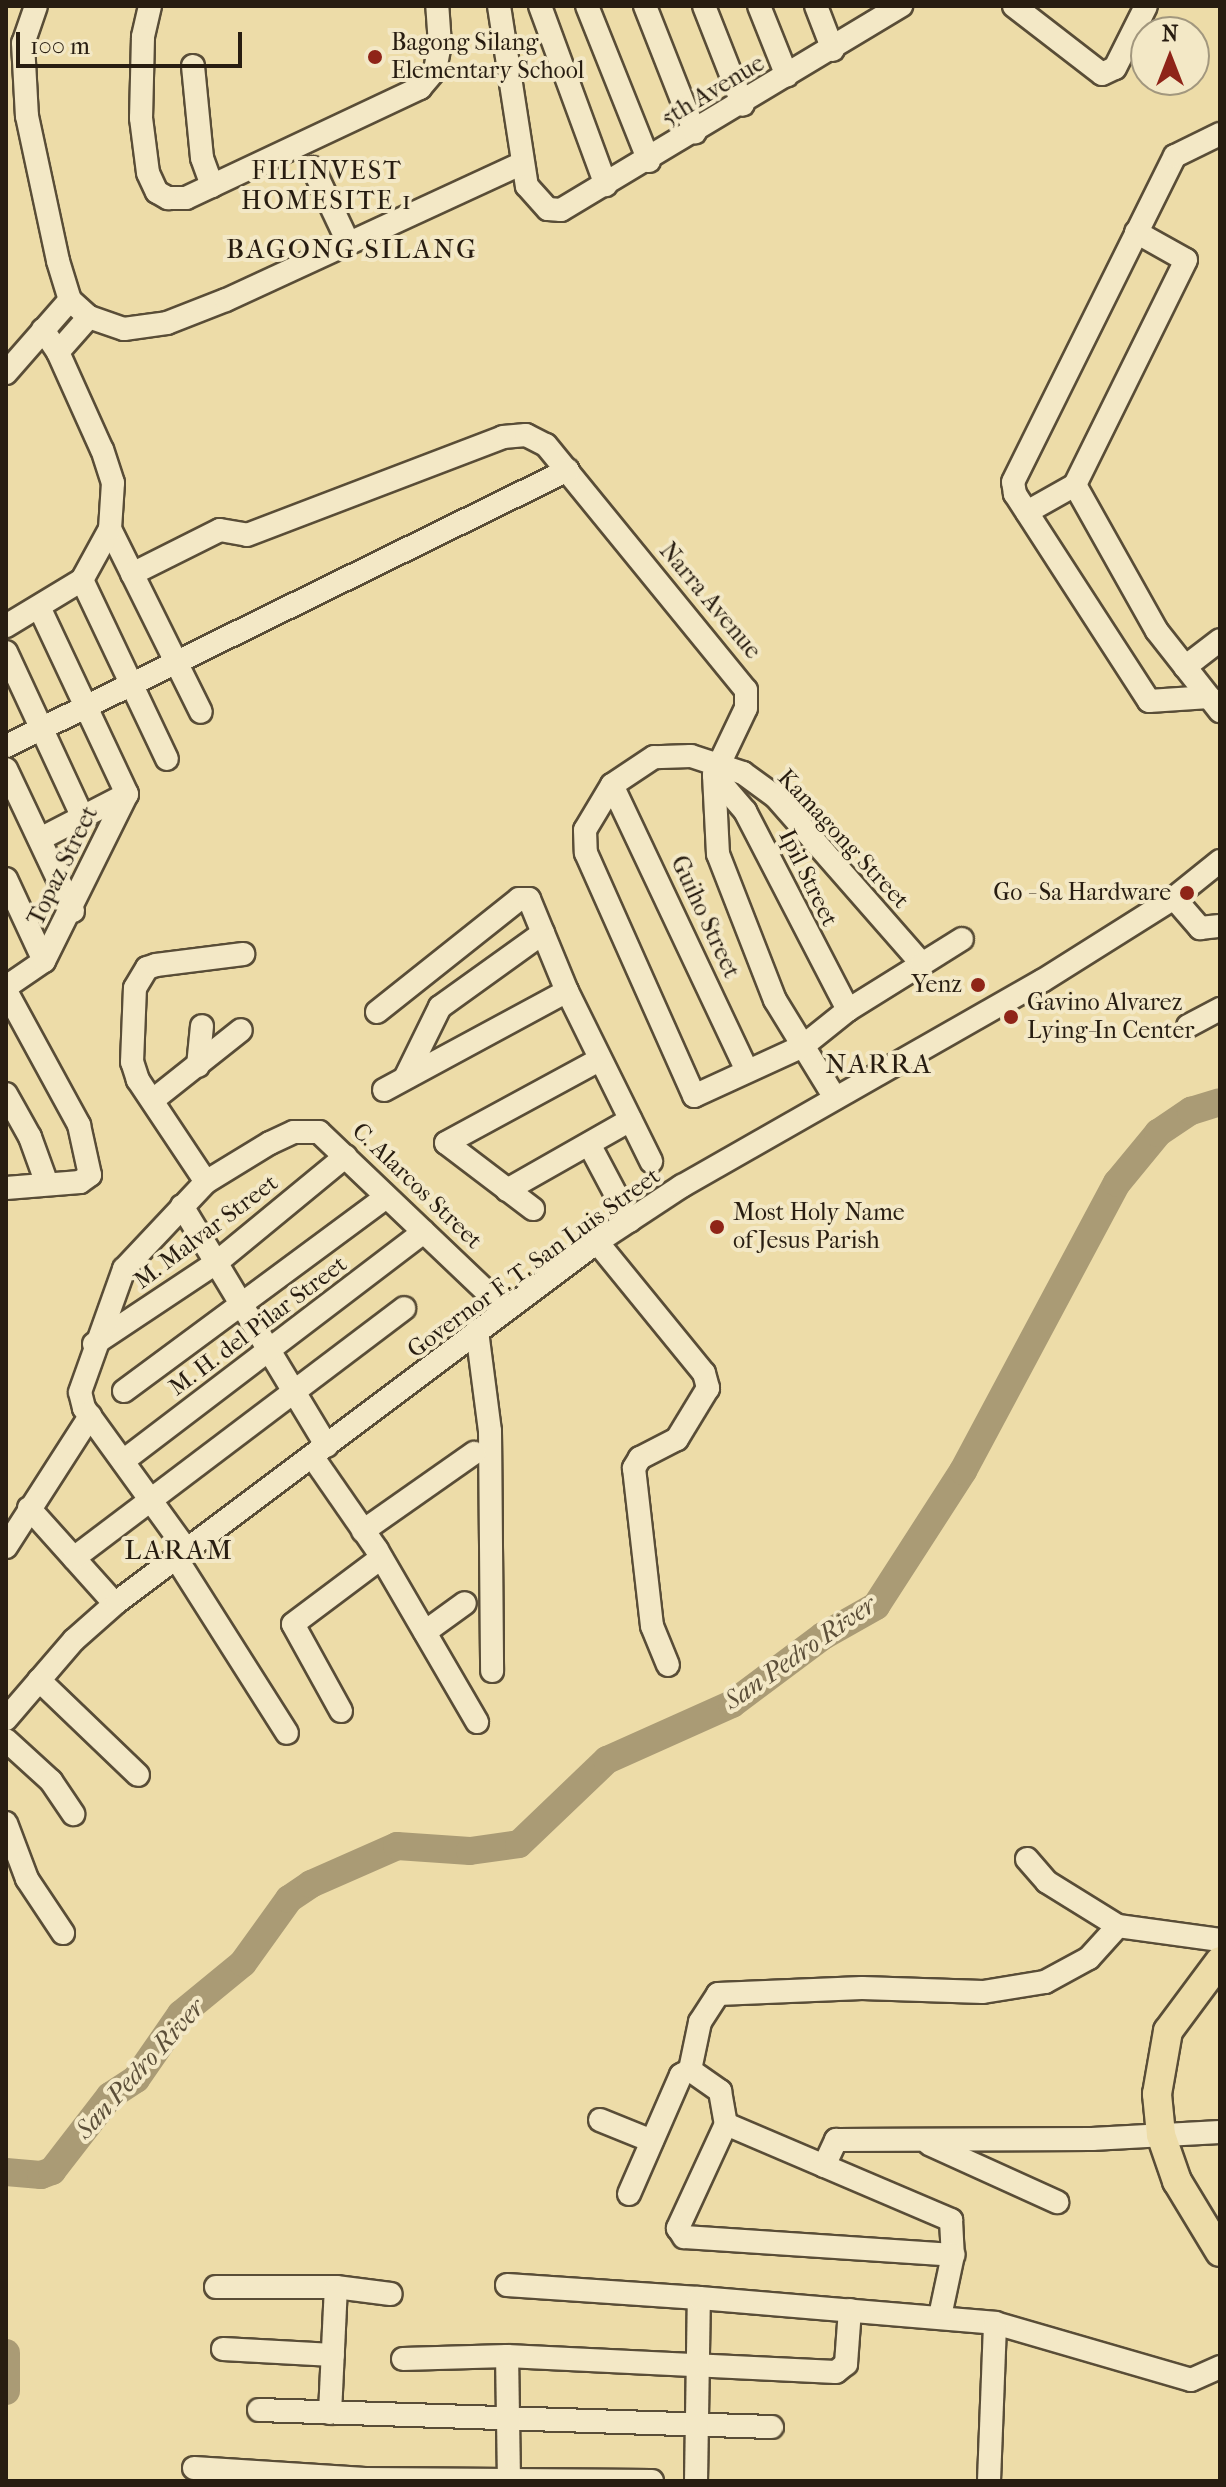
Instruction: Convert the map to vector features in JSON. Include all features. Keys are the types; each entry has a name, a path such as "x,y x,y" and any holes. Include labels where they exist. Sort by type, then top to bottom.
{"main road":[{"path":"1220,1961 1188,1998 1162,2046 1157,2094 1161,2135 1177,2181 1220,2252"}],"street":[{"path":"36,6 23,43 27,116 70,300 89,317 124,329 167,323 522,163 499,6"},
{"path":"150,6 141,74 148,173 157,192 168,198 186,198 420,88 435,70 440,45 437,6"},
{"path":"540,6 606,185"},
{"path":"587,6 649,161"},
{"path":"645,6 695,133"},
{"path":"704,6 743,105"},
{"path":"759,6 787,76"},
{"path":"816,6 833,50"},
{"name":"5th Avenue","path":"522,163 527,186 548,209 561,210 743,105 901,6"},
{"path":"1014,6 1102,74 1115,68 1146,6"},
{"path":"193,66 202,158 212,186"},
{"path":"313,168 323,154 325,134"},
{"path":"1214,704 1149,701 1027,512 1013,482 1175,156 1220,134"},
{"path":"279,155 296,169 313,168"},
{"path":"313,168 348,242"},
{"path":"1027,512 1075,485 1186,260 1136,232"},
{"path":"6,373 70,300"},
{"path":"58,352 89,317"},
{"path":"6,626 40,609 82,580 110,529 113,483 58,352 43,330"},
{"name":"Narra Avenue","path":"132,574 220,530 247,535 503,437 526,435 546,445 568,470 743,682 746,708 715,769"},
{"path":"6,746 568,470"},
{"path":"1075,485 1157,631 1214,704"},
{"path":"110,529 201,712"},
{"path":"82,580 167,759"},
{"name":"Topaz Street","path":"6,989 44,961 73,911 127,794 40,609"},
{"path":"1185,667 1220,640"},
{"path":"6,652 82,816"},
{"name":"Kamagong Street","path":"612,785 654,757 671,754 715,769 743,773 776,797 922,964"},
{"path":"6,769 73,911"},
{"path":"715,769 718,854 766,980 835,1098"},
{"name":"Ipil Street","path":"715,769 751,822 848,1010"},
{"path":"612,785 583,837 694,1096 803,1046 848,1010 962,939"},
{"name":"Guiho Street","path":"612,785 747,1071"},
{"path":"40,839 127,794"},
{"name":"Governor F. T. San Luis Street","path":"6,1719 84,1631 181,1554 597,1242 835,1098 1042,981 1174,898 1220,861"},
{"path":"6,879 44,961"},
{"path":"1174,898 1200,928 1220,926"},
{"path":"377,1012 519,899 532,902 567,991 651,1161"},
{"path":"406,1076 440,1007 543,933"},
{"path":"206,1182 132,1062 135,988 141,975 156,965 243,954"},
{"path":"6,989 79,1125 87,1179 6,1188"},
{"path":"384,1090 567,991"},
{"path":"1188,1026 1220,1009"},
{"path":"198,1066 202,1026"},
{"path":"153,1100 241,1030"},
{"path":"533,1209 446,1143 599,1060"},
{"path":"6,1094 30,1137 47,1184"},
{"path":"507,1190 630,1120"},
{"name":"C. Alarcos Street","path":"287,1733 150,1500 90,1416 80,1392 94,1344 124,1269 206,1182 243,1157 303,1130 327,1136 386,1197 506,1310"},
{"path":"589,1144 630,1221"},
{"name":"M. Malvar Street","path":"94,1344 216,1263 346,1156"},
{"path":"124,1391 386,1197"},
{"path":"182,1206 294,1394 319,1451 363,1531 477,1722"},
{"name":"M. H. del Pilar Street","path":"123,1461 424,1232"},
{"path":"597,1242 704,1373 708,1388 677,1439 640,1458 634,1468 652,1626 668,1665"},
{"path":"74,1558 404,1308"},
{"path":"477,1331 490,1431 492,1671"},
{"path":"6,1547 90,1416"},
{"path":"363,1531 474,1453"},
{"path":"29,1508 107,1595"},
{"path":"341,1711 293,1624 381,1558"},
{"path":"425,1632 465,1603"},
{"path":"39,1680 138,1775"},
{"path":"6,1740 51,1781 73,1814"},
{"path":"6,1823 27,1879 63,1933"},
{"path":"1027,1859 1047,1882 1118,1926 1220,1940"},
{"path":"629,2194 681,2075 690,2070 700,2022 718,1994 862,1988 983,1992 1045,1982 1089,1958 1118,1926"},
{"path":"690,2070 720,2091 726,2124 678,2228 684,2237 953,2255"},
{"path":"600,2120 652,2141"},
{"path":"726,2124 951,2220 953,2255 940,2316"},
{"path":"824,2166 834,2140 1220,2132"},
{"path":"921,2140 1057,2202"},
{"path":"507,2285 592,2290 605,2296 699,2298 940,2316 995,2323 1191,2380 1220,2367"},
{"path":"216,2287 336,2287 391,2294"},
{"path":"330,2413 336,2287"},
{"path":"696,2481 699,2298"},
{"path":"403,2359 507,2356 836,2372 846,2364 850,2310"},
{"path":"989,2481 995,2323"},
{"path":"223,2349 333,2355"},
{"path":"507,2356 512,2418 509,2479"},
{"path":"259,2410 772,2427"},
{"path":"194,2468 365,2479 652,2481"}],"waterway":[{"name":"San Pedro River","path":"6,2172 41,2175 52,2171 110,2096 136,2079 181,2014 243,1963 289,1899 311,1884 397,1846 470,1851 519,1844 607,1760 732,1704 823,1636 876,1606 963,1471 1117,1183 1158,1133 1191,1111 1220,1102"},
{"name":"San Pedro River","path":"6,2353 6,2391"}],"place":[{"name":"Bagong Silang Elementary School","path":"375,57"},
{"name":"Go - Sa Hardware","path":"1187,893"},
{"name":"Yenz","path":"978,985"},
{"name":"Gavino Alvarez Lying-In Center","path":"1011,1017"},
{"name":"Most Holy Name of Jesus Parish","path":"717,1227"}],"district":[{"name":"FILINVEST HOMESITE 1","path":"327,186"},
{"name":"BAGONG SILANG","path":"352,249"},
{"name":"NARRA","path":"879,1064"},
{"name":"LARAM","path":"179,1550"}]}
